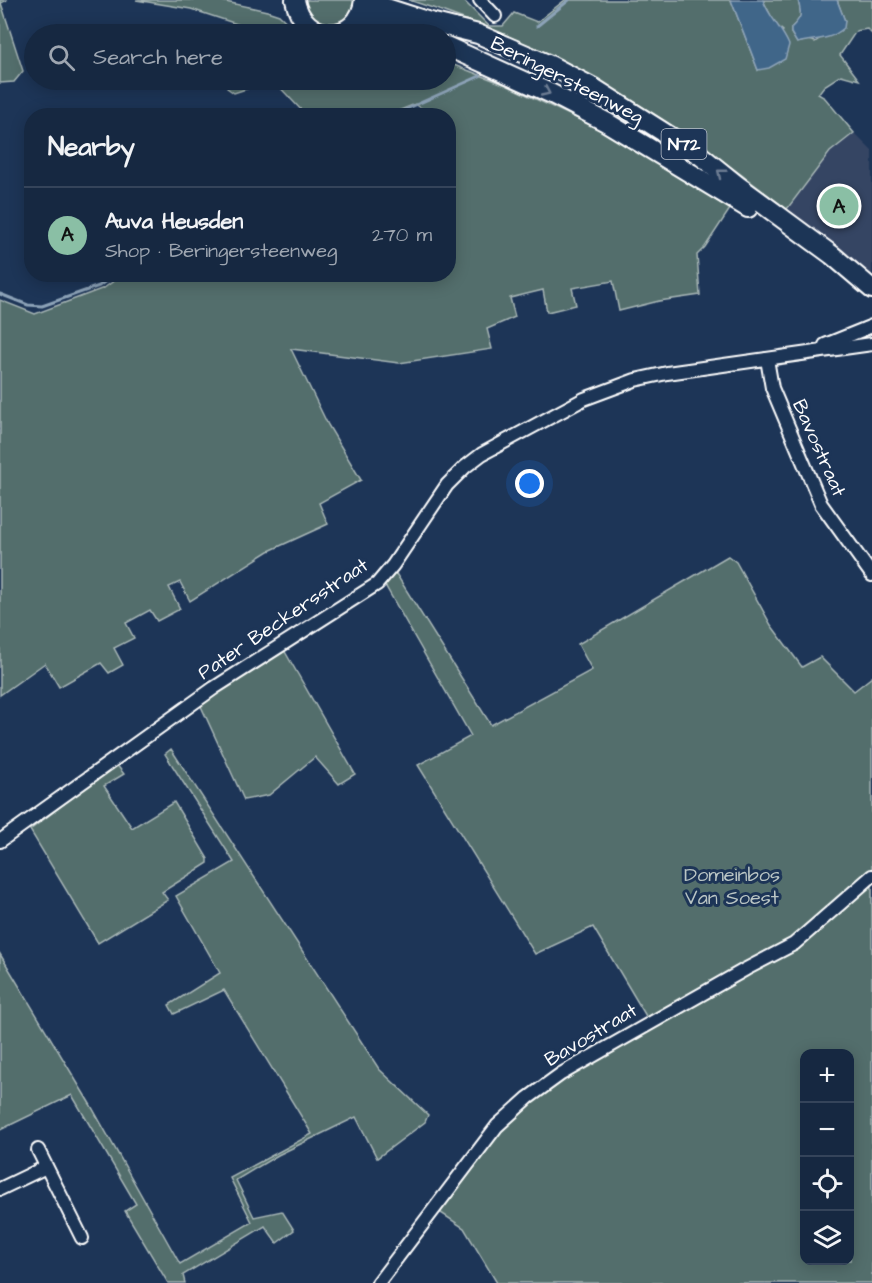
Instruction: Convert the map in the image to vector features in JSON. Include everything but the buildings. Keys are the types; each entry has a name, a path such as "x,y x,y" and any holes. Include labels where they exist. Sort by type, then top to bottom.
{"main road":[{"path":"295,0 297,10 307,24"},
{"name":"N72","path":"358,19 366,0 417,24"},
{"name":"N72","path":"358,19 367,18 403,24"},
{"path":"353,24 358,19"},
{"name":"Beringersteenweg","path":"456,31 478,34 550,65 594,88 661,129 832,255 872,290"},
{"name":"Beringersteenweg","path":"456,50 606,122 733,197 829,262 851,273"}],"street":[{"path":"480,0 495,16"},
{"name":"Pater Beckersstraat","path":"807,352 872,326"},
{"name":"Pater Beckersstraat","path":"0,841 214,688 376,584 393,565 447,485 482,454 584,399 609,389 667,373 872,344"},
{"name":"Bavostraat","path":"767,359 772,388 821,504 872,575"},
{"name":"Bavostraat","path":"378,1283 497,1126 528,1098 561,1074 746,969 795,944 872,876"},
{"path":"38,1150 82,1238"},
{"path":"0,1189 46,1167"}],"shaded area":[{"path":"731,0 763,0 789,45 785,59 769,68 758,70"},
{"path":"798,0 837,0 845,21 844,28 827,38 797,43 791,33 791,28 800,16"},
{"path":"854,133 872,151 872,281 787,209 830,152"}],"green space":[{"path":"0,0 7,0 1,3 23,71 14,82 0,83"},
{"path":"136,0 217,0 279,15 288,24 237,24 191,9"},
{"path":"304,0 354,1 345,19 329,24 310,15"},
{"path":"409,0 463,0 489,26 503,26 514,13 537,22 565,0 731,0 758,70 783,31 775,24 763,0 798,0 800,16 791,28 791,33 797,43 808,40 815,42 845,21 837,0 872,0 872,34 867,29 856,31 840,55 859,80 841,75 824,86 818,94 825,98 854,133 830,152 787,209 674,127 598,81 505,36"},
{"path":"456,66 506,85 612,135 730,209 705,247 697,255 700,295 659,301 619,311 613,281 572,288 576,305 547,312 543,290 510,298 515,317 487,329 492,349 399,363 291,349 328,425 361,480 319,503 328,524 269,551 190,601 180,582 169,587 180,609 157,621 150,610 126,623 134,638 114,648 123,665 109,673 101,663 59,687 45,663 0,695 0,300 35,314 104,288 112,282 456,282 456,108 421,108 415,104 405,108 299,108 282,90 456,90"},
{"name":"Domeinbos Van Soest","path":"728,556 736,562 771,625 802,667 820,657 854,691 872,677 872,1283 497,1283 464,1228 438,1211 498,1128 549,1088 645,1030 646,1016 593,927 535,954 418,765 471,736 385,585 395,572 491,725 592,670 578,644"},
{"path":"284,650 355,774 339,784 315,757 269,795 244,800 200,704"},
{"path":"171,749 379,1069 428,1115 425,1122 377,1158 356,1117 278,1155 236,1180 254,1217 282,1211 294,1230 277,1243 265,1226 183,1275 185,1283 168,1283 125,1211 136,1204 72,1095 0,1130 0,954 90,1104 180,1264 252,1222 230,1178 312,1134 224,990 174,1014 169,1005 220,973 176,896 234,862 165,754"},
{"path":"116,764 124,774 104,786 132,828 174,802 208,859 208,863 162,892 168,900 98,943 30,830"}],"waterway":[{"path":"537,26 569,0"},
{"path":"456,87 480,76"},
{"path":"409,108 449,90"},
{"path":"0,294 28,305 42,306 99,286 104,282"}],"place":[{"name":"Auva Heusden","path":"839,206"}]}
